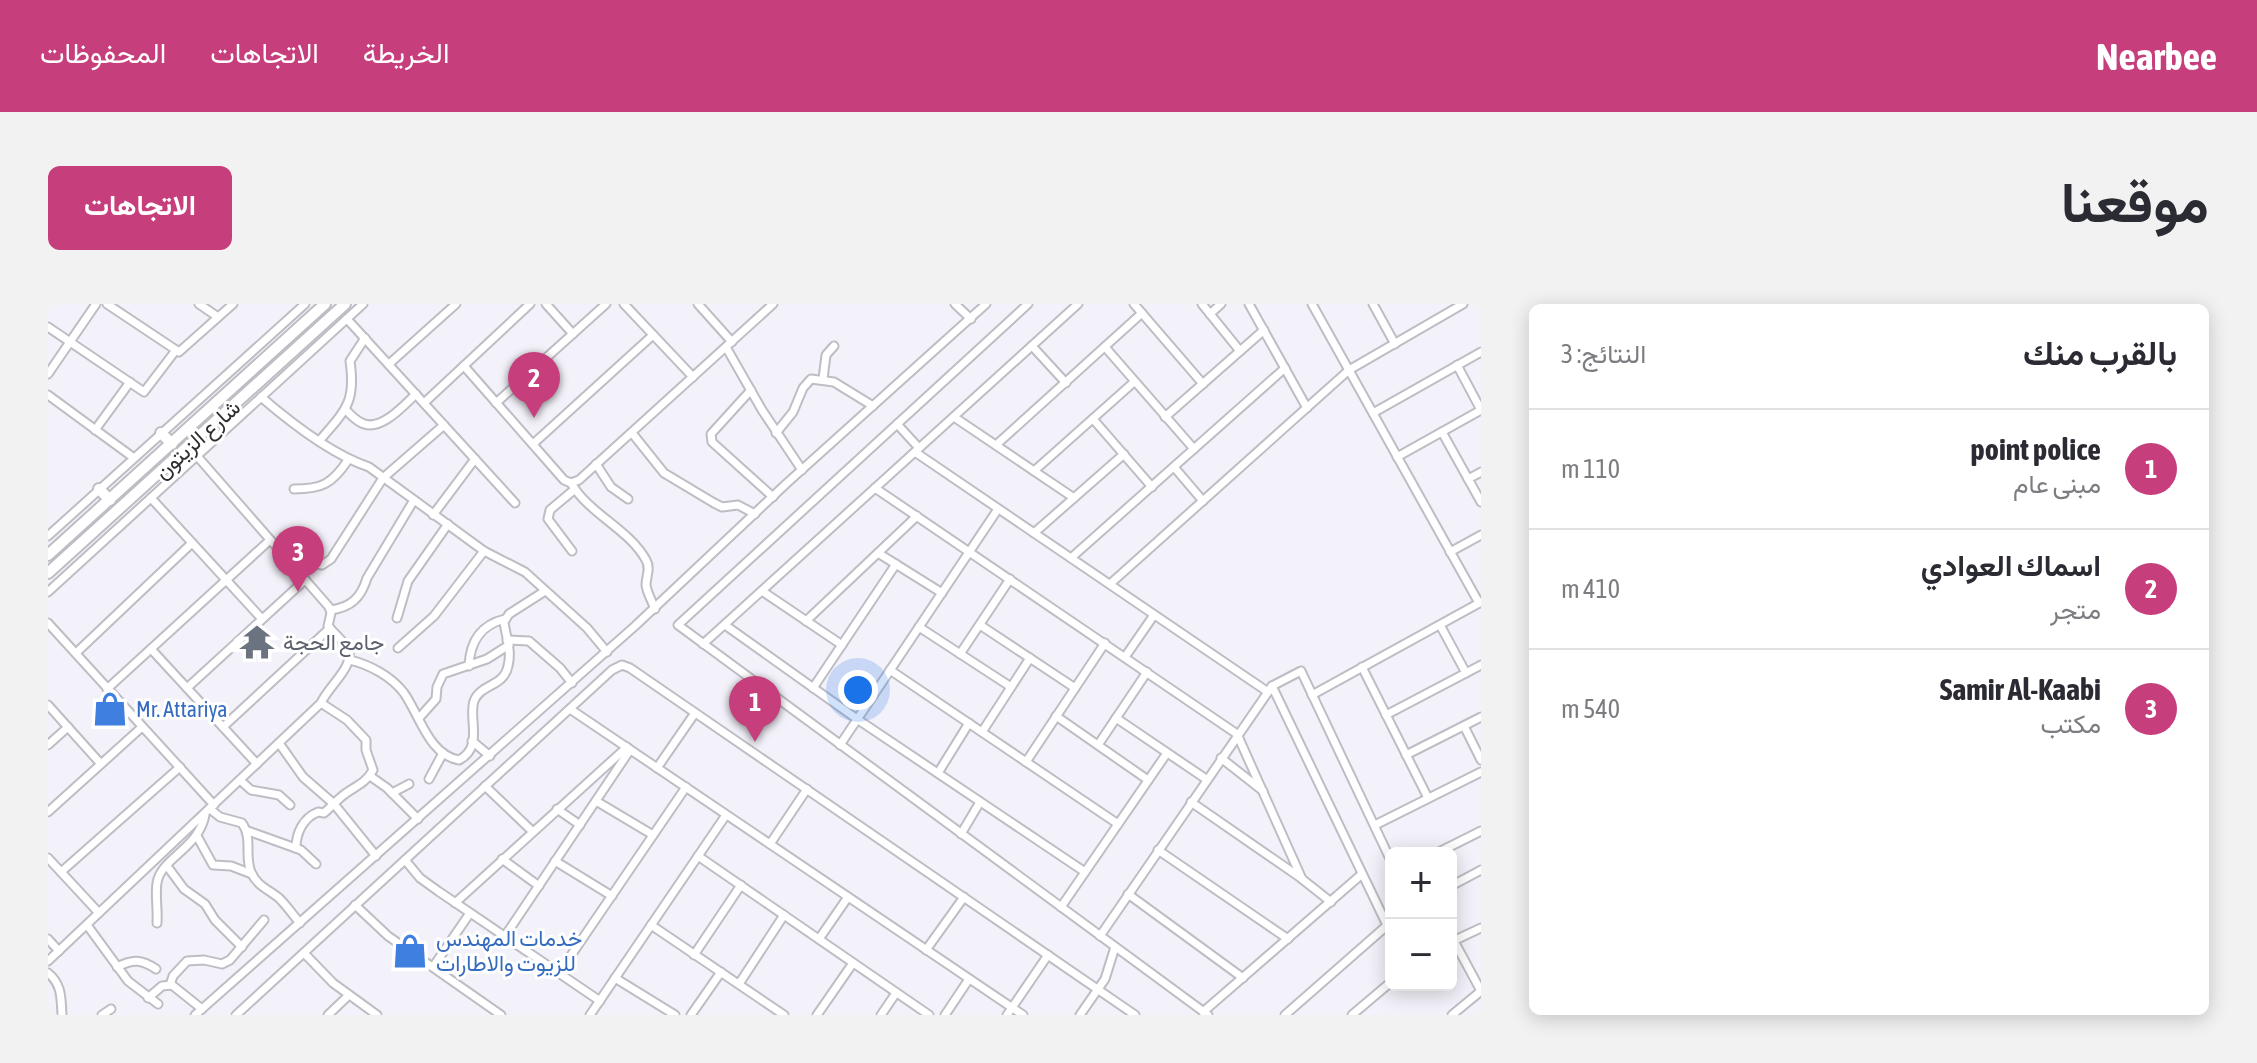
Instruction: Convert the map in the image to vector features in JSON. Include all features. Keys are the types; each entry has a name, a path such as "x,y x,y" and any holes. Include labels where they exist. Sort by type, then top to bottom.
{"main road":[{"name":"شارع الزيتون","path":"48,555 325,304"},
{"name":"شارع الزيتون","path":"48,573 345,304"},
{"path":"161,433 172,444"},
{"path":"99,489 110,500"},
{"path":"123,505 133,514"}],"street":[{"path":"48,374 96,304"},
{"path":"107,304 179,352 233,304"},
{"path":"199,304 218,317"},
{"path":"48,536 305,304"},
{"path":"48,592 363,304"},
{"path":"389,364 456,304"},
{"path":"424,403 530,304"},
{"path":"546,304 573,334"},
{"path":"496,403 606,304"},
{"path":"624,304 693,377"},
{"path":"698,304 729,345 776,433 802,470"},
{"path":"572,551 548,519 550,510 596,464 773,304"},
{"path":"955,304 971,319"},
{"path":"170,985 198,1012 655,609 802,470 986,304"},
{"path":"1028,304 678,625 1206,1014 1362,874"},
{"path":"703,644 1078,304"},
{"path":"1134,304 1203,384"},
{"path":"1202,304 1240,351"},
{"path":"1210,314 1221,304"},
{"path":"1249,304 1307,408"},
{"path":"1312,304 1480,603 1312,695"},
{"path":"1373,304 1395,344"},
{"path":"1110,584 1349,370 1463,304"},
{"path":"996,445 1142,313"},
{"path":"347,319 515,503"},
{"path":"48,327 144,392 176,350"},
{"path":"1165,417 1264,330"},
{"path":"533,444 653,335"},
{"path":"320,440 345,409 352,393 350,361 365,338"},
{"path":"823,379 826,355 834,346"},
{"path":"1032,346 1066,383"},
{"path":"1105,347 1194,449"},
{"path":"1373,413 1481,352"},
{"path":"1397,457 1481,410 1457,365"},
{"path":"464,366 564,480 635,546 649,569 646,584 655,609"},
{"path":"1071,558 1285,368"},
{"path":"776,433 793,412 803,388 811,379 823,379 846,387 873,406"},
{"path":"95,430 130,382"},
{"path":"1034,471 1134,382"},
{"path":"751,390 716,426 711,434 712,442 773,497"},
{"path":"345,409 362,424 370,425 385,420 416,394"},
{"path":"48,395 134,458"},
{"path":"261,397 288,420 348,460 369,467 484,551 525,572 587,628 607,652"},
{"path":"954,417 1074,498"},
{"path":"1093,419 1152,487"},
{"path":"897,424 917,450 998,509 1270,689 1386,919"},
{"path":"291,564 301,561 322,565 331,559 383,478 444,425"},
{"path":"1442,432 1481,502"},
{"path":"632,433 664,473 722,507 738,505 755,514"},
{"path":"1034,533 1124,454"},
{"path":"197,456 331,610"},
{"path":"433,515 475,459"},
{"path":"294,489 315,489 328,483 348,460"},
{"path":"596,464 611,487 628,499"},
{"path":"1174,467 1203,501"},
{"path":"1468,479 1481,472"},
{"path":"875,488 1237,734 1302,879"},
{"path":"151,498 262,619"},
{"path":"331,610 344,608 363,592 367,578 414,500"},
{"path":"840,745 998,509"},
{"path":"806,621 917,516"},
{"path":"397,618 408,581 448,524"},
{"path":"1450,552 1481,535"},
{"path":"107,689 270,540"},
{"path":"76,653 192,543"},
{"path":"398,648 434,616 484,551"},
{"path":"878,553 942,593"},
{"path":"813,688 896,564"},
{"path":"960,654 1010,579"},
{"path":"187,688 305,580"},
{"path":"350,660 364,663 394,682 434,746 459,760 469,752 476,726 475,698 479,692 501,680 508,670 504,622 509,614 545,591"},
{"path":"762,591 842,645"},
{"path":"48,961 321,703 328,688 343,673 350,660 349,649 330,628 331,610"},
{"path":"1125,657 1154,615"},
{"path":"469,666 470,652 481,631 494,622 506,619"},
{"path":"48,623 180,767 210,809 220,817 238,820 248,831 296,848 316,864"},
{"path":"725,625 857,719 1085,872"},
{"path":"980,625 1075,688"},
{"path":"1440,625 1466,673"},
{"path":"919,627 1011,687"},
{"path":"223,727 330,628"},
{"path":"419,718 436,699 443,674 469,666 508,643 529,641 572,683"},
{"path":"1026,762 1105,643"},
{"path":"151,649 257,764"},
{"path":"982,732 1030,658"},
{"path":"236,1015 612,670 622,665 1135,1015"},
{"path":"1386,715 1481,665"},
{"path":"1362,667 1428,798"},
{"path":"890,670 1118,824"},
{"path":"1100,936 1270,689 1301,671 1385,848"},
{"path":"1098,745 1147,672"},
{"path":"296,848 296,838 307,819 318,812 324,813 370,776 373,770 366,740 347,720 321,703"},
{"path":"48,705 101,764"},
{"path":"570,709 969,979 1009,1011 1023,1015"},
{"path":"657,768 695,713"},
{"path":"1056,716 1148,780"},
{"path":"1406,755 1481,717"},
{"path":"1116,718 1206,779"},
{"path":"938,773 969,723"},
{"path":"1464,726 1481,760"},
{"path":"48,745 68,727"},
{"path":"48,812 142,727"},
{"path":"472,741 490,756"},
{"path":"279,743 303,777 334,804 376,856"},
{"path":"505,936 628,748"},
{"path":"455,903 628,748"},
{"path":"429,779 443,753"},
{"path":"1061,907 1167,753"},
{"path":"1221,758 1264,792"},
{"path":"61,872 180,767"},
{"path":"1375,825 1481,772"},
{"path":"370,776 418,819"},
{"path":"240,780 251,790 279,795 290,805"},
{"path":"392,793 409,784"},
{"path":"485,786 532,831"},
{"path":"559,973 686,787"},
{"path":"770,844 807,789"},
{"path":"596,801 653,835"},
{"path":"961,834 980,802"},
{"path":"1191,802 1331,902"},
{"path":"157,923 157,882 167,866 197,836 210,809"},
{"path":"557,809 580,825"},
{"path":"590,1015 726,815"},
{"path":"248,831 248,861 252,874 264,890 277,896 300,923"},
{"path":"1449,847 1481,831"},
{"path":"197,836 213,865 231,866 252,874"},
{"path":"1158,850 1288,939"},
{"path":"698,856 929,1015"},
{"path":"48,858 99,913"},
{"path":"502,859 539,886"},
{"path":"405,860 420,878 600,1001"},
{"path":"555,861 612,896"},
{"path":"167,866 184,889 205,904 224,930 242,947"},
{"path":"1457,883 1481,870"},
{"path":"694,955 741,885"},
{"path":"1128,894 1243,978"},
{"path":"819,939 848,897"},
{"path":"926,950 964,897"},
{"path":"355,905 371,922 490,1012 501,1015"},
{"path":"433,967 470,913"},
{"path":"739,984 784,915"},
{"path":"170,985 173,976 187,961 204,960 222,964 230,960 264,920"},
{"path":"87,925 117,967 158,1004"},
{"path":"651,925 784,1015"},
{"path":"1285,1015 1385,928"},
{"path":"1457,940 1481,928"},
{"path":"48,939 59,951"},
{"path":"1080,1015 1105,979 1115,947"},
{"path":"1452,1015 1481,991 1457,950"},
{"path":"304,953 326,977 377,1015"},
{"path":"1009,1011 1048,955"},
{"path":"117,967 139,960 156,969"},
{"path":"817,1015 853,963"},
{"path":"691,1015 721,972"},
{"path":"48,973 56,980 61,992 62,1015"},
{"path":"615,978 675,1015"},
{"path":"945,1015 969,979"},
{"path":"148,998 162,986 170,985"},
{"path":"1352,1015 1385,987"},
{"path":"881,1015 896,993"},
{"path":"328,1015 349,995"},
{"path":"102,1015 111,1009"}],"place":[{"name":"اسماك العوادي","path":"534,418"},
{"name":"Samir Al-Kaabi","path":"298,592"},
{"name":"جامع الحجة","path":"257,642"},
{"name":"Mr. Attariya","path":"110,709"},
{"name":"point police","path":"755,742"},
{"name":"خدمات المهندس للزيوت والاطارات","path":"410,951"}]}
